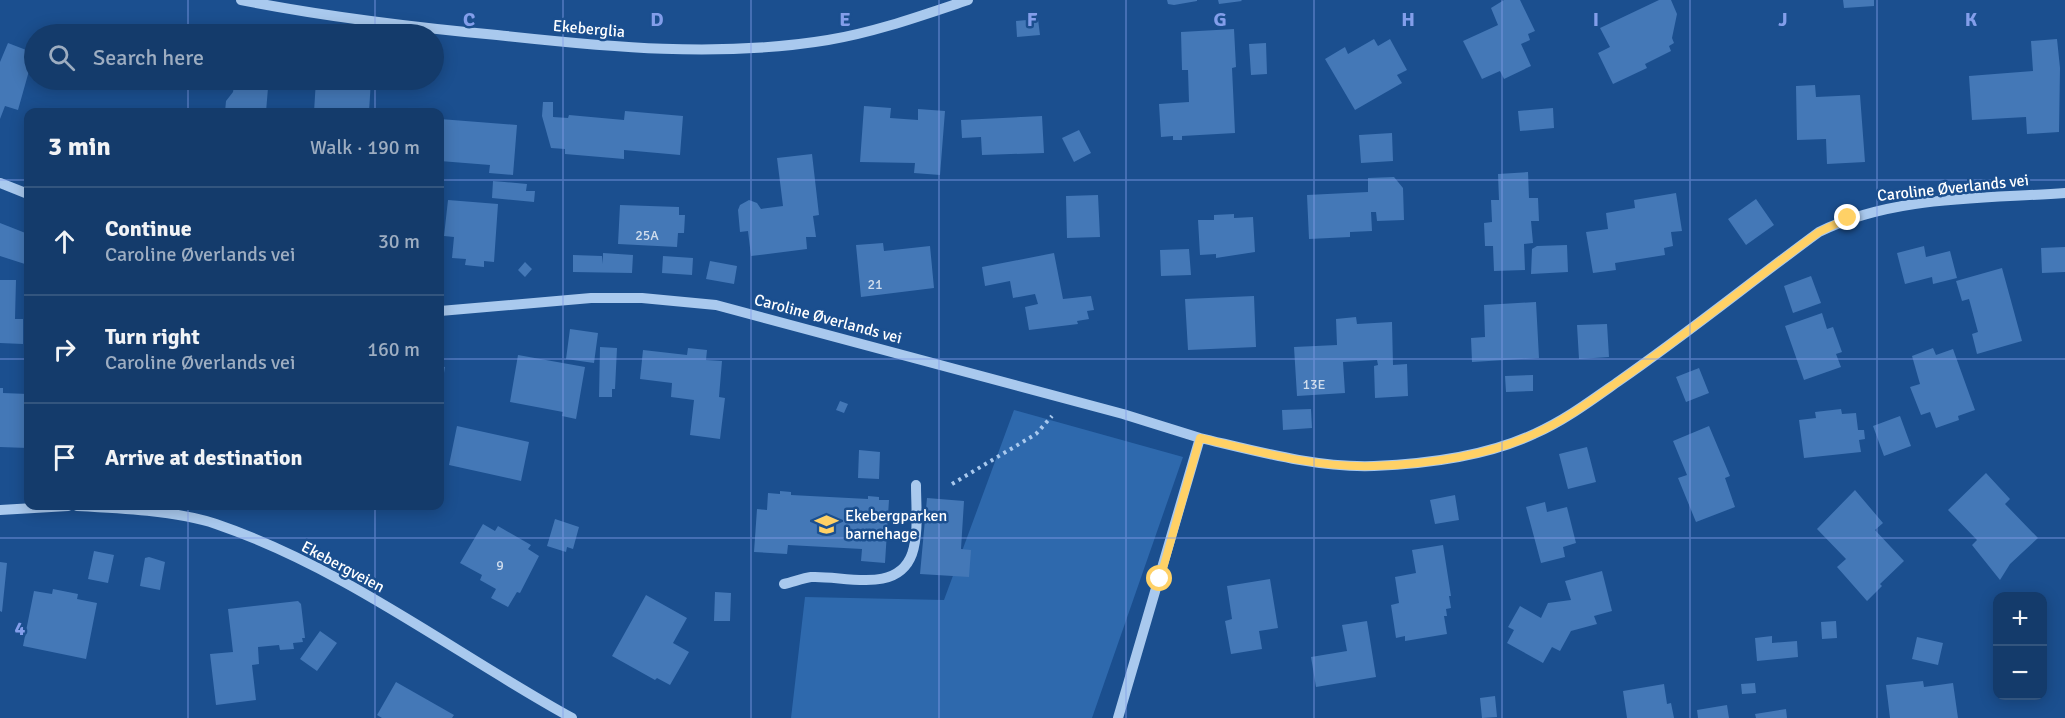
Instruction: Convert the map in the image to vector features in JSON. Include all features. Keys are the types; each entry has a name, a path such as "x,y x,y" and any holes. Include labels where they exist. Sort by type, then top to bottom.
{"street":[{"name":"Ekeberglia","path":"241,0 295,11 385,24"},
{"name":"Ekeberglia","path":"444,30 639,49 735,49 828,40 904,21 968,0"},
{"path":"0,183 24,192"},
{"name":"Caroline Øverlands vei","path":"444,311 611,298 642,298 716,305 1200,438 1288,459 1373,466 1432,460 1485,450 1534,435 1580,408 1660,353 1819,232 1848,218 1892,206 2065,193"},
{"path":"1118,718 1200,438"},
{"path":"784,584 810,577 883,580 899,570 911,556 916,531 916,485"},
{"path":"0,510 24,509"},
{"name":"Ekebergveien","path":"138,510 214,523 274,547 353,587 572,718"}],"path":[{"path":"952,484 1036,434 1067,400"}],"shaded area":[{"path":"1014,410 1183,457 1092,718 791,718 805,597 944,600"}],"building":[{"path":"1167,0 1197,1 1174,5 1168,4"},
{"path":"1218,0 1241,0 1242,1 1219,4"},
{"path":"1504,0 1520,0 1535,31 1528,34 1530,40 1521,44 1531,66 1504,79 1500,71 1482,79 1463,41 1498,25 1491,8"},
{"path":"1659,0 1671,0 1677,14 1672,38 1674,43 1669,46 1671,51 1645,64 1647,68 1613,84 1598,53 1610,47 1600,28"},
{"path":"1843,0 1874,0 1874,6 1844,8"},
{"path":"1038,19 1040,35 1017,37 1016,21"},
{"path":"1234,29 1236,67 1232,68 1235,133 1182,136 1182,140 1173,140 1173,136 1161,137 1159,104 1189,102 1188,70 1182,70 1181,32"},
{"path":"1374,39 1378,46 1390,39 1407,70 1397,75 1402,83 1355,110 1325,59 1345,47 1348,54"},
{"path":"2057,39 2060,68 2059,132 2027,134 2026,117 1972,120 1969,76 2033,71 2031,41"},
{"path":"8,43 24,49 24,89 18,110 5,106 0,119 0,62"},
{"path":"1266,43 1267,74 1251,75 1249,44"},
{"path":"1815,85 1816,97 1860,95 1865,162 1827,164 1826,139 1797,140 1796,86"},
{"path":"233,90 268,90 266,108 225,108 226,101"},
{"path":"315,90 370,90 369,108 314,108"},
{"path":"543,102 553,102 553,117 568,118 569,115 624,120 625,111 683,116 680,155 624,150 624,159 565,154 565,149 551,148 542,116"},
{"path":"864,106 891,108 890,118 918,120 918,109 945,111 940,175 914,173 915,163 860,162"},
{"path":"1553,108 1554,128 1520,131 1518,111"},
{"path":"1042,116 1044,153 982,155 981,137 962,138 961,120"},
{"path":"444,119 517,125 513,175 489,173 490,165 444,161"},
{"path":"1079,130 1091,153 1074,162 1062,138"},
{"path":"1392,133 1393,161 1361,163 1359,135"},
{"path":"812,154 819,215 813,216 816,237 806,237 807,249 751,256 748,231 740,232 738,210 740,205 749,200 757,203 761,209 783,206 777,158"},
{"path":"1528,172 1529,198 1538,198 1539,221 1531,221 1533,243 1524,244 1525,270 1494,271 1493,246 1485,246 1484,223 1492,222 1491,200 1499,200 1498,174"},
{"path":"1394,177 1403,188 1404,220 1377,221 1376,212 1371,212 1372,231 1350,232 1350,237 1309,239 1307,195 1368,192 1368,178"},
{"path":"493,181 527,184 526,191 535,191 534,202 492,198"},
{"path":"1676,193 1682,231 1671,232 1673,246 1664,248 1665,255 1615,263 1616,270 1593,273 1586,232 1608,229 1606,213 1635,208 1634,200"},
{"path":"1098,195 1100,237 1067,238 1066,196"},
{"path":"1756,199 1774,225 1746,245 1728,219"},
{"path":"448,200 498,204 494,262 484,261 484,267 465,265 466,259 452,258 454,237 444,236"},
{"path":"620,205 679,207 679,215 685,215 684,233 678,233 677,247 618,244"},
{"path":"1234,214 1234,218 1253,217 1255,252 1216,258 1216,254 1200,255 1198,220 1214,220 1214,215"},
{"path":"0,223 24,232 24,264 0,256"},
{"path":"883,243 884,251 930,246 934,288 861,297 856,245"},
{"path":"1567,245 1568,272 1531,274 1532,249 1537,246"},
{"path":"1924,246 1926,257 1950,251 1957,278 1933,284 1932,277 1905,284 1897,253"},
{"path":"2065,247 2065,272 2042,273 2041,248"},
{"path":"1189,249 1191,275 1161,276 1160,250"},
{"path":"603,253 633,255 632,273 573,272 573,255 602,256 603,264"},
{"path":"1054,253 1063,299 1091,296 1094,310 1087,311 1089,319 1077,321 1078,324 1029,330 1025,307 1038,304 1035,294 1013,298 1010,281 985,286 982,267"},
{"path":"663,256 693,258 692,275 662,273"},
{"path":"710,261 737,266 734,284 706,279"},
{"path":"525,262 532,269 525,277 518,270"},
{"path":"2002,268 2022,341 1977,354 1972,334 1978,332 1969,299 1962,301 1956,281"},
{"path":"1811,276 1821,303 1793,313 1784,286"},
{"path":"0,280 16,280 15,319 23,319 23,344 0,343"},
{"path":"1254,296 1256,347 1188,350 1185,299"},
{"path":"1536,302 1539,358 1472,362 1471,338 1485,337 1484,305"},
{"path":"1822,313 1827,329 1833,327 1842,352 1836,354 1841,367 1804,380 1785,326"},
{"path":"1356,317 1357,324 1392,322 1393,365 1407,364 1408,396 1375,398 1374,366 1378,365 1377,360 1343,362 1345,393 1297,396 1294,347 1337,345 1336,319"},
{"path":"1607,324 1609,357 1579,359 1577,325"},
{"path":"570,329 598,333 594,363 566,359"},
{"path":"600,347 617,348 615,389 612,389 612,397 599,397"},
{"path":"688,348 707,350 706,360 722,361 719,397 725,398 720,439 690,435 694,400 671,397 672,383 640,379 643,350 687,355"},
{"path":"1933,348 1936,355 1953,349 1975,410 1958,416 1959,420 1936,428 1930,412 1921,415 1910,387 1920,384 1912,356"},
{"path":"518,355 585,367 576,419 562,416 563,412 510,402"},
{"path":"1699,368 1709,393 1686,402 1676,377"},
{"path":"1533,375 1533,391 1506,392 1505,376"},
{"path":"0,388 3,388 3,393 24,394 24,448 0,447"},
{"path":"840,401 848,404 844,413 836,410"},
{"path":"1311,409 1312,428 1283,430 1282,410"},
{"path":"1841,409 1842,414 1856,413 1858,430 1864,430 1865,439 1859,440 1861,452 1804,458 1799,420 1816,418 1815,412"},
{"path":"1900,416 1911,446 1884,456 1873,426"},
{"path":"457,426 529,442 521,481 449,465"},
{"path":"1709,426 1730,476 1725,478 1735,507 1696,522 1678,478 1687,475 1673,441"},
{"path":"1587,447 1596,482 1568,489 1559,454"},
{"path":"859,450 880,452 879,479 858,478"},
{"path":"1986,473 2010,499 2005,504 2038,538 2010,564 2000,580 1972,545 1977,540 1948,510"},
{"path":"1855,490 1883,523 1875,530 1904,561 1880,584 1882,586 1867,601 1837,567 1846,559 1817,529"},
{"path":"780,491 791,492 791,495 868,499 868,496 879,497 879,500 889,500 885,563 861,561 862,549 788,545 787,554 754,552 757,509 767,510 768,493 780,494"},
{"path":"1455,495 1459,520 1435,524 1430,500"},
{"path":"927,498 964,501 961,549 971,550 969,577 920,574"},
{"path":"1545,502 1547,512 1567,507 1576,543 1563,547 1565,557 1541,563 1526,507"},
{"path":"555,519 579,527 573,549 567,547 566,552 547,546"},
{"path":"483,524 495,531 498,526 531,545 528,549 539,556 520,593 517,592 508,607 491,598 496,589 480,580 482,575 460,563"},
{"path":"1443,545 1451,596 1449,596 1451,608 1446,609 1447,616 1444,616 1447,634 1405,641 1405,636 1396,638 1391,605 1399,603 1395,577 1416,573 1412,550"},
{"path":"94,551 114,555 108,583 88,579"},
{"path":"145,558 165,562 160,590 140,586"},
{"path":"0,562 7,563 2,612 0,611"},
{"path":"1602,571 1612,611 1594,616 1597,624 1571,631 1560,651 1552,647 1543,663 1507,643 1514,630 1508,627 1520,606 1541,618 1548,603 1571,600 1565,581"},
{"path":"1270,579 1278,628 1259,631 1262,649 1231,654 1225,621 1232,619 1227,586"},
{"path":"53,589 78,594 77,599 97,603 86,659 23,646 34,591 52,594"},
{"path":"715,592 731,593 730,621 714,621"},
{"path":"646,595 687,618 673,643 689,652 670,685 657,678 655,680 612,656"},
{"path":"298,601 301,604 305,638 302,638 303,642 293,643 294,649 280,650 279,645 258,647 259,664 252,665 256,700 216,705 210,654 233,652 228,609"},
{"path":"1367,621 1376,677 1316,687 1311,657 1347,651 1342,625"},
{"path":"1836,621 1837,638 1822,639 1821,622"},
{"path":"320,631 337,643 317,671 300,659"},
{"path":"1772,636 1772,643 1797,641 1798,657 1757,661 1755,638"},
{"path":"1917,637 1943,643 1938,665 1912,659"},
{"path":"1923,681 1924,687 1953,683 1958,718 1890,718 1886,685"},
{"path":"396,682 454,715 452,718 382,718 377,715"},
{"path":"1755,683 1756,693 1742,694 1741,684"},
{"path":"1664,684 1667,704 1671,703 1674,718 1627,718 1623,691"},
{"path":"1495,696 1497,717 1482,718 1480,698"},
{"path":"1727,705 1729,718 1698,718 1697,710"},
{"path":"1786,709 1787,718 1756,718 1755,714"}],"place":[{"name":"Ekebergparken barnehage","path":"827,525"}],"route":[{"path":"1160,579 1200,438 1288,459 1373,466 1432,460 1485,450 1534,435 1580,408 1660,353 1819,232 1848,218"}]}
